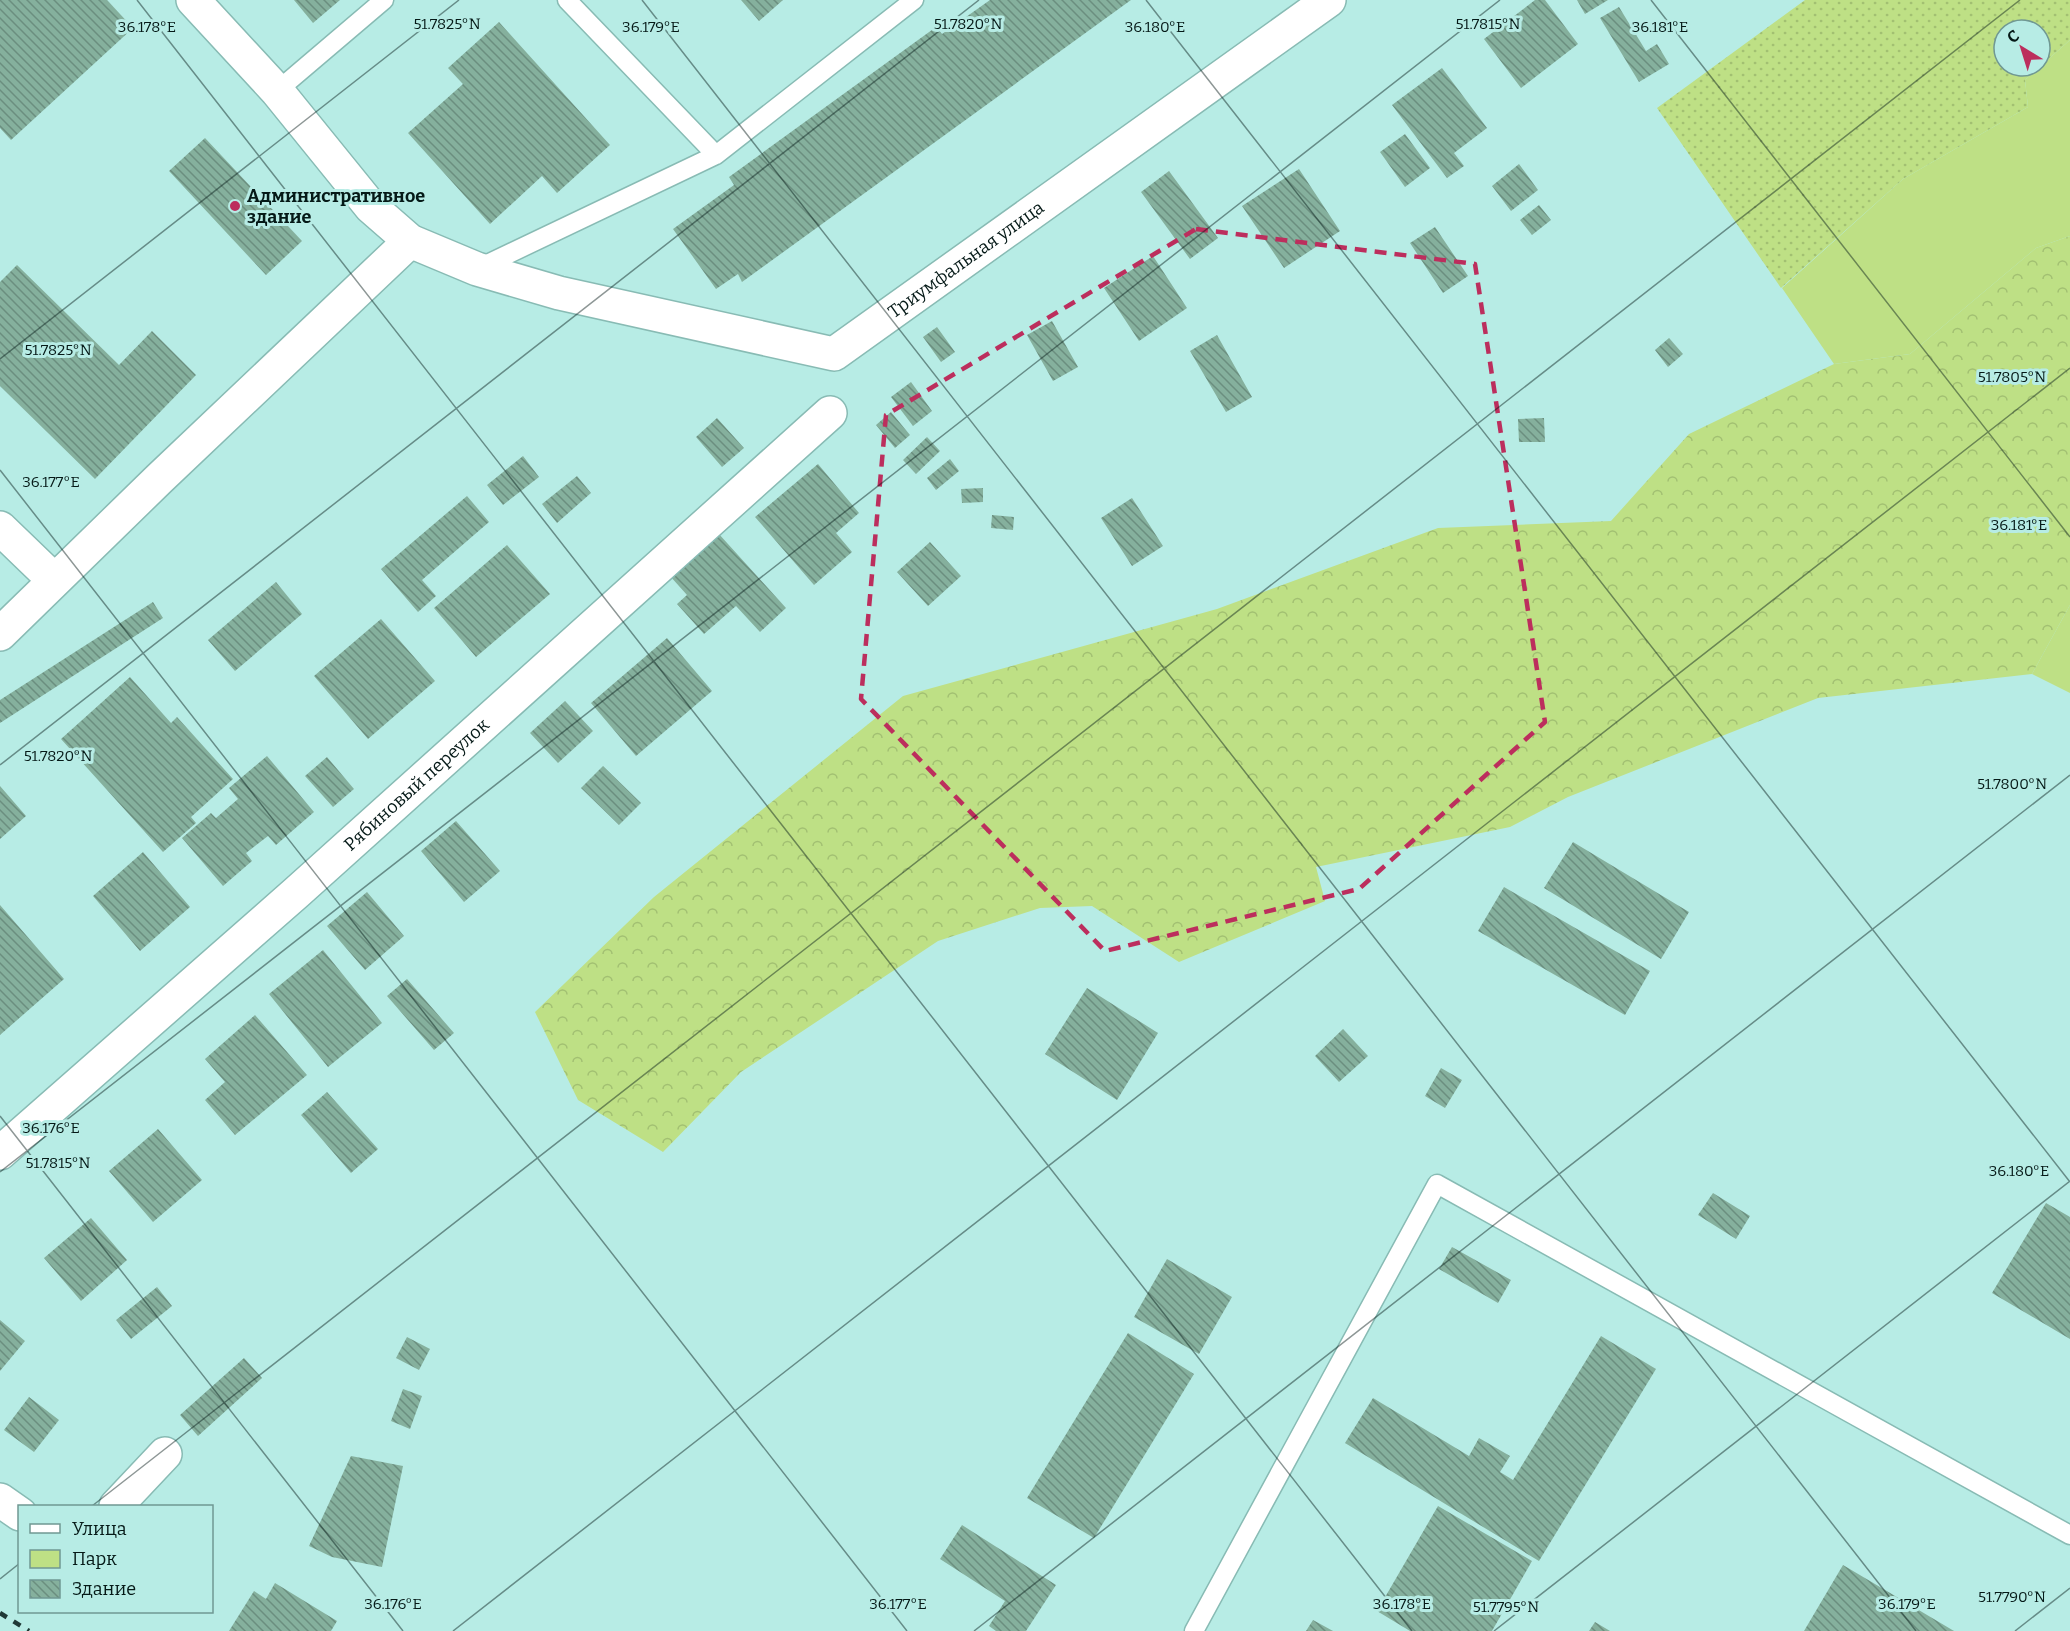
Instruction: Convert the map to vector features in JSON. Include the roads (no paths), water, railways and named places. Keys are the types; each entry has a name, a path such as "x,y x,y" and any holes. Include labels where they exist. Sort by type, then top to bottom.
{"street":[{"name":"Триумфальная улица","path":"193,0 277,91 371,207 410,241 477,269 559,293 834,354 1329,0"},
{"path":"0,634 410,241"},
{"name":"Рябиновый переулок","path":"0,1153 314,877 830,413"},
{"path":"0,528 54,580"},
{"path":"117,1505 165,1454"},
{"path":"0,1500 18,1513"}],"lane":[{"path":"277,91 384,0"},
{"path":"567,0 716,154"},
{"path":"477,269 716,154 914,0"},
{"path":"1194,1631 1437,1185 2070,1535"}],"railway":[{"path":"0,1613 29,1631"}],"place":[{"name":"Административное здание","path":"235,206"}]}
